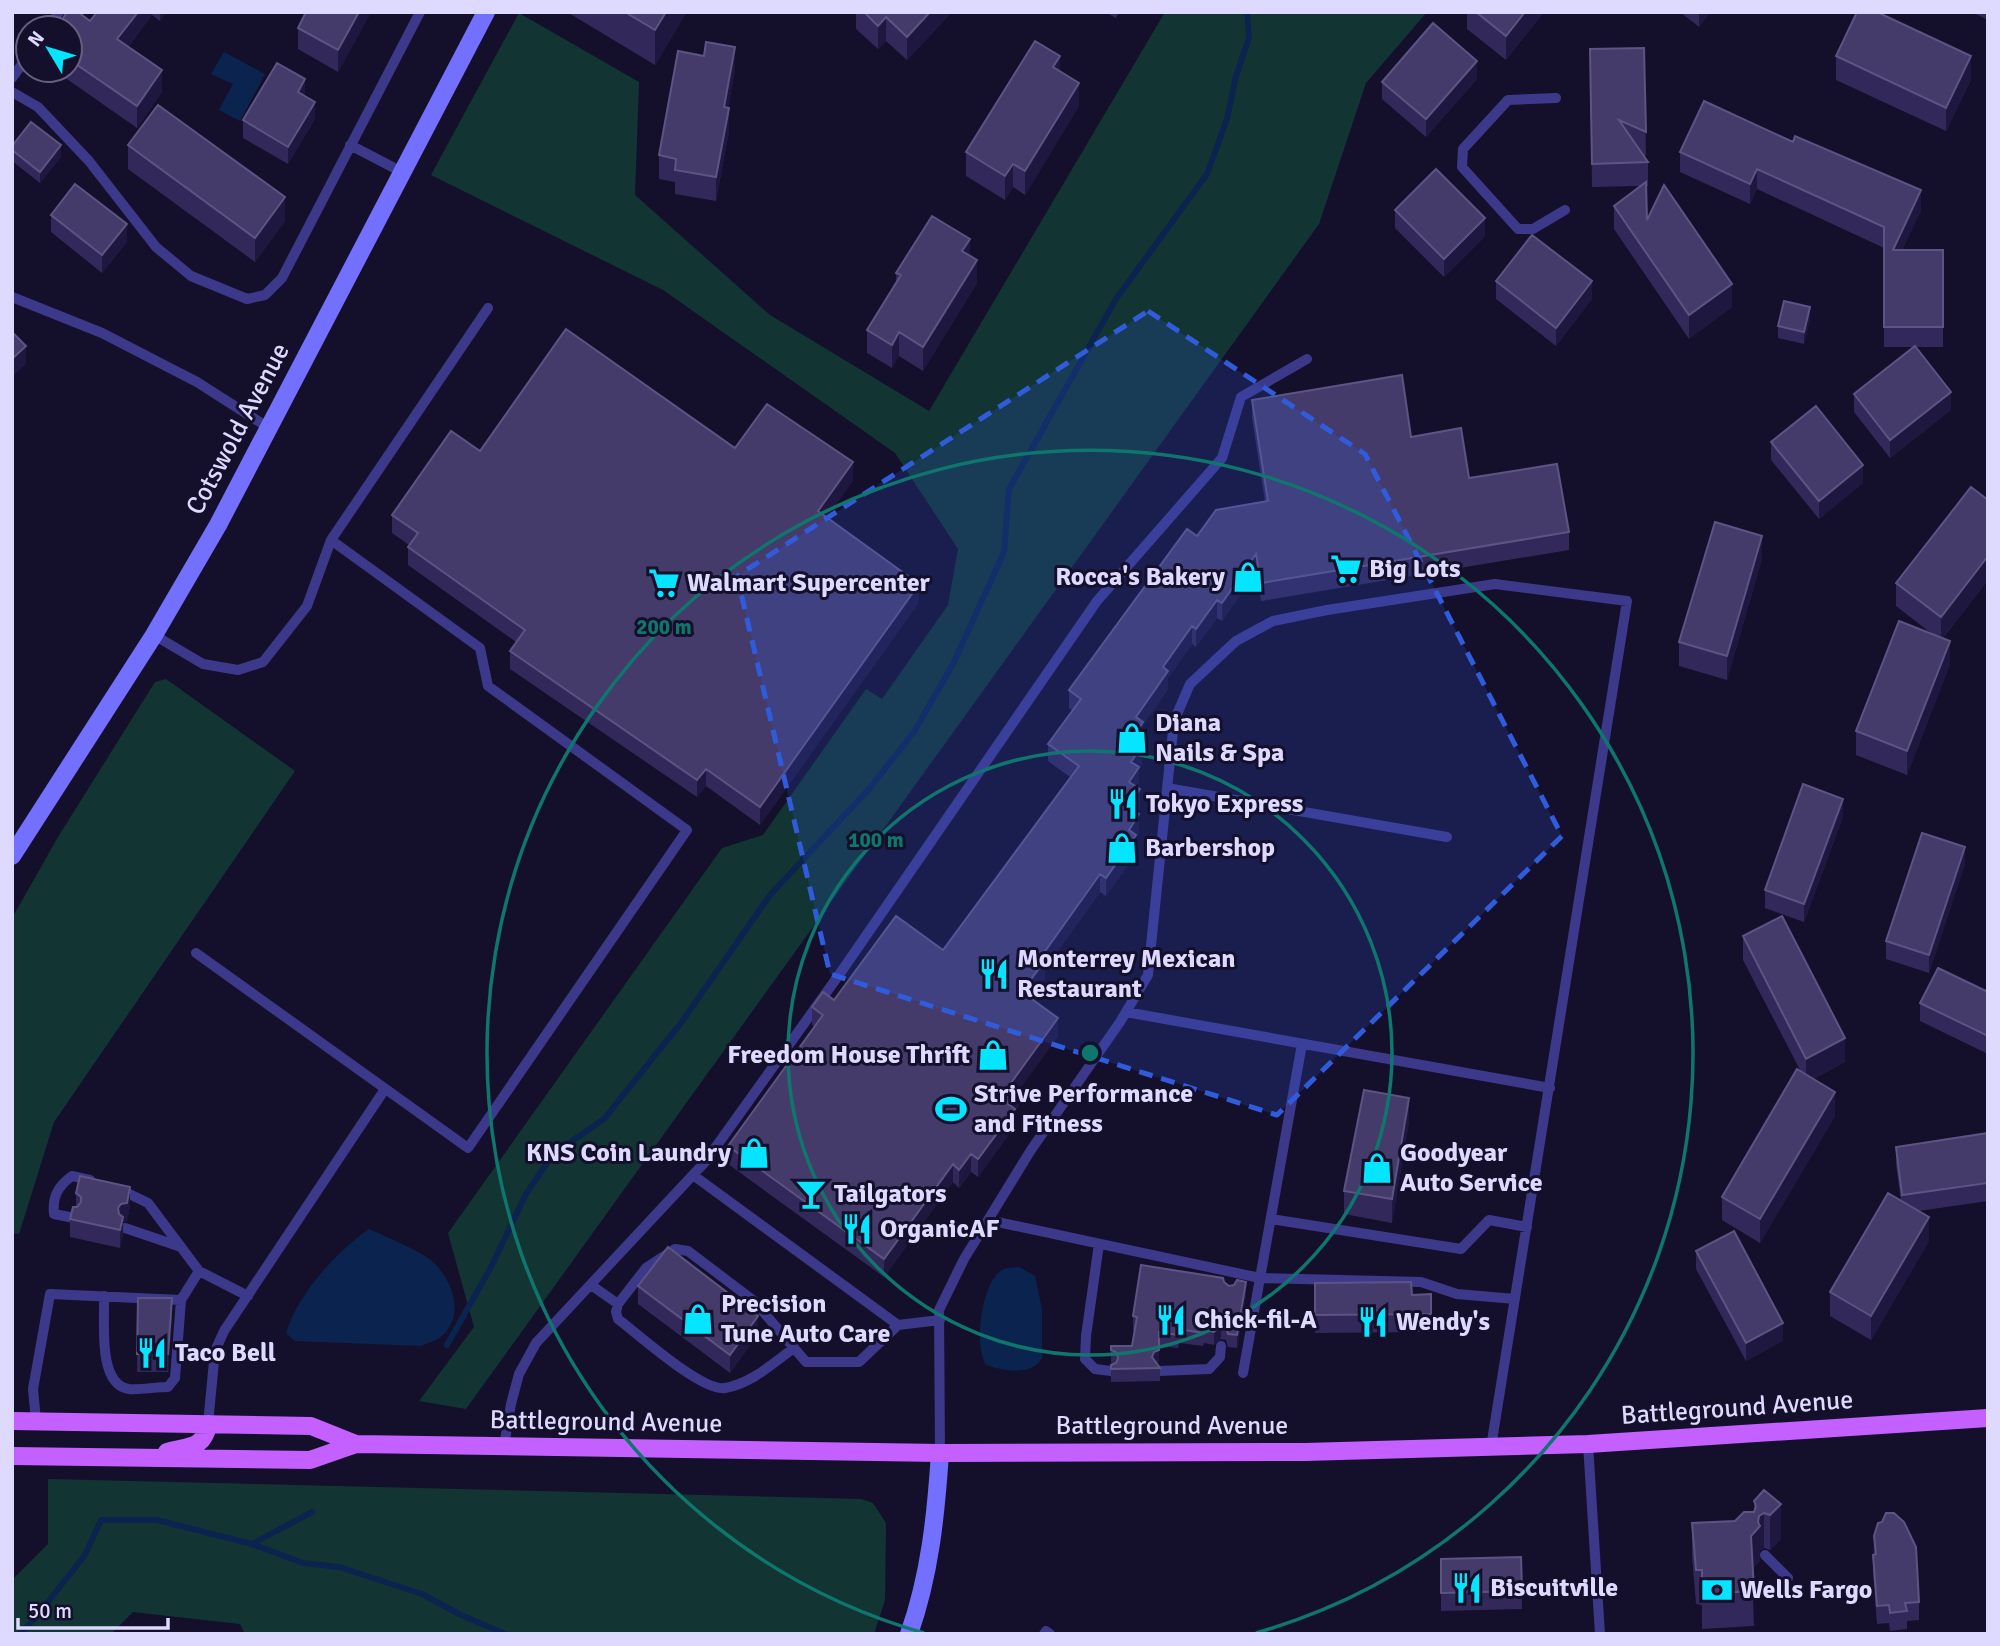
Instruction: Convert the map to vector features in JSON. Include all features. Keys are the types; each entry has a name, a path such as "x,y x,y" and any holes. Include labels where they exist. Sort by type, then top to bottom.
{"main road":[{"name":"Battleground Avenue","path":"12,1456 310,1460 356,1444 940,1453 1305,1452 1588,1444 1988,1418"},
{"name":"Battleground Avenue","path":"12,1421 311,1426 356,1444"},
{"path":"147,1458 200,1443 206,1437 208,1424"}],"street":[{"name":"Cotswold Avenue","path":"12,856 154,635 218,525 486,12"},
{"path":"909,1634 924,1580 934,1528 940,1453"}],"lane":[{"path":"12,92 38,107 89,161 156,247 191,276 247,299 265,295 282,278 420,12"},
{"path":"1556,97 1508,100 1463,149 1462,167 1518,229 1533,229 1566,210"},
{"path":"350,145 402,172"},
{"path":"12,297 126,345 197,382 269,428"},
{"path":"154,635 203,664 238,670 263,662 307,606 331,540 488,308"},
{"path":"503,1446 519,1374 536,1343 705,1163 841,972 1097,601 1222,458 1241,397 1307,359"},
{"path":"196,953 468,1148 687,830 488,686 480,648 331,540"},
{"path":"940,1453 939,1311 964,1259 1031,1150 1126,1012 1148,975 1174,721 1190,684 1236,641 1273,621 1494,584 1627,601 1491,1447"},
{"path":"1167,788 1447,837"},
{"path":"1126,1012 1550,1088"},
{"path":"1243,1373 1303,1044"},
{"path":"208,1424 215,1351 224,1331 385,1089"},
{"path":"694,1175 898,1325"},
{"path":"74,1218 54,1214 53,1201 62,1183 72,1176 97,1182"},
{"path":"110,1184 148,1203 199,1271 248,1296"},
{"path":"1271,1219 1461,1249 1489,1220 1527,1227"},
{"path":"988,1220 1232,1277 1421,1282 1457,1294 1515,1299"},
{"path":"125,1228 181,1247"},
{"path":"1099,1244 1085,1359 1095,1369 1111,1371"},
{"path":"794,1348 754,1376 721,1389 699,1382 618,1319 616,1312 618,1304 646,1268 675,1249 688,1251 754,1301 806,1362 859,1362 898,1325 940,1320"},
{"path":"104,1296 107,1370 116,1383 128,1389 168,1387 175,1378 181,1300 199,1271"},
{"path":"591,1285 618,1304"},
{"path":"36,1421 33,1389 50,1294 181,1300"},
{"path":"1159,1371 1209,1369 1220,1357 1221,1346"},
{"path":"1588,1444 1600,1634"},
{"path":"1765,1555 1788,1578"}],"highlighted area":[{"path":"1148,311 1365,454 1562,836 1277,1115 830,974 737,576"}],"green space":[{"path":"1165,12 1427,12 1366,83 1319,224 466,1409 419,1401 474,1327 448,1233 722,848 763,835 866,689 882,699 948,605 958,549 895,453 663,290 431,175 519,13 639,82 635,195 770,315 929,411"},
{"path":"166,679 295,771 54,1122 19,1234 12,1233 12,918 58,837 155,682"},
{"path":"48,1479 861,1499 873,1503 886,1523 885,1600 874,1634 245,1634 240,1624 133,1612 111,1634 12,1634 12,1580 48,1544"}],"water":[{"path":"224,52 265,74 240,121 219,110 233,84 211,74"},
{"path":"369,1229 428,1258 442,1272 452,1290 454,1301 453,1320 448,1329 439,1338 421,1346 295,1341 286,1333 299,1304 331,1262"},
{"path":"1019,1267 1035,1276 1042,1309 1042,1358 1038,1364 1025,1370 1001,1369 986,1365 982,1356 981,1318 992,1281 1005,1269"}],"building":[{"path":"97,12 138,12 117,39 162,70 137,106 84,70 84,16 90,21"},
{"path":"306,12 359,12 338,50 298,28"},
{"path":"625,12 666,12 655,30"},
{"path":"864,12 930,12 907,37 886,17 878,26"},
{"path":"1476,12 1525,12 1506,36"},
{"path":"1857,12 1877,12 1971,56 1946,108 1836,56"},
{"path":"1433,23 1477,61 1426,119 1382,82"},
{"path":"1035,41 1060,56 1053,67 1079,83 1025,171 1013,164 1005,176 966,152"},
{"path":"706,42 735,47 724,107 729,108 716,177 675,170 676,159 659,155 678,51 704,56"},
{"path":"1644,48 1646,132 1619,120 1648,162 1592,164 1590,49"},
{"path":"277,63 305,79 298,92 315,102 288,147 243,120"},
{"path":"1704,101 1793,142 1795,136 1921,190 1893,250 1943,250 1943,327 1884,327 1884,227 1757,169 1750,184 1680,152"},
{"path":"158,105 285,197 255,238 128,145"},
{"path":"31,122 61,145 40,172 12,150 12,146"},
{"path":"1436,169 1485,218 1444,259 1395,210"},
{"path":"1646,182 1647,220 1664,185 1732,284 1689,315 1614,206"},
{"path":"75,184 127,224 102,255 51,215"},
{"path":"932,216 970,239 962,251 977,260 923,347 899,332 892,345 867,330 901,275 896,273"},
{"path":"1532,235 1592,281 1556,328 1496,281"},
{"path":"1784,301 1810,307 1804,332 1778,326"},
{"name":"Walmart Supercenter","path":"566,329 735,448 767,404 853,462 818,511 919,584 760,807 706,769 697,780 510,651 525,630 408,547 418,533 392,515 451,431 480,451"},
{"path":"12,332 26,346 12,359"},
{"path":"1915,346 1951,392 1890,440 1854,394"},
{"path":"1402,375 1411,437 1461,428 1469,478 1557,464 1569,532 1261,583 1256,554 1222,603 1217,600 1196,629 1192,626 1163,667 1168,671 1136,717 1143,722 1132,738 1142,746 1131,762 1139,767 1129,782 1140,789 1128,806 1139,814 1129,830 1136,835 1106,878 1100,874 1041,957 1045,960 1022,992 1058,1018 1011,1083 1019,1088 1007,1103 1015,1109 978,1159 971,1154 959,1170 953,1164 884,1259 728,1146 823,1015 812,1007 823,992 834,1000 896,916 943,950 1079,766 1048,744 1081,699 1069,690 1187,529 1197,536 1216,510 1268,501 1252,400"},
{"path":"1816,406 1863,465 1819,501 1771,442"},
{"path":"1971,487 1988,500 1988,556 1941,617 1896,583"},
{"path":"1715,522 1762,536 1727,656 1679,642"},
{"path":"1899,621 1950,641 1907,751 1856,731"},
{"path":"1803,784 1843,799 1804,904 1765,890"},
{"path":"1922,833 1965,847 1929,955 1886,941"},
{"path":"1782,916 1845,1038 1806,1059 1743,936"},
{"path":"1938,968 1988,992 1988,1036 1920,1003"},
{"path":"1797,1069 1835,1092 1760,1219 1722,1197"},
{"name":"Goodyear Auto Service","path":"1364,1090 1409,1098 1392,1199 1344,1191"},
{"path":"1988,1133 1988,1183 1902,1195 1896,1147"},
{"path":"80,1176 130,1187 127,1203 118,1208 123,1217 120,1230 70,1219 73,1207 77,1207 81,1202 81,1197 76,1193"},
{"path":"1888,1193 1929,1217 1871,1316 1830,1292"},
{"path":"1734,1231 1783,1323 1746,1343 1696,1251"},
{"name":"Precision Tune Auto Care","path":"668,1247 758,1316 730,1355 638,1286"},
{"path":"1141,1265 1223,1278 1229,1286 1234,1285 1237,1280 1246,1282 1237,1335 1228,1334 1226,1327 1221,1325 1214,1332 1179,1329 1178,1335 1159,1332 1159,1350 1154,1352 1152,1357 1160,1368 1111,1369 1111,1365 1116,1363 1118,1358 1111,1346 1132,1346 1137,1317 1133,1316"},
{"path":"1411,1282 1412,1295 1431,1294 1431,1314 1315,1315 1315,1283"},
{"path":"138,1298 172,1298 168,1354 137,1354"},
{"path":"1764,1490 1781,1504 1770,1515 1764,1513 1759,1516 1760,1526 1751,1536 1754,1591 1702,1594 1702,1570 1696,1570 1692,1523 1735,1521 1744,1512 1754,1512 1754,1501"},
{"path":"1886,1513 1894,1513 1904,1522 1916,1547 1919,1602 1905,1603 1907,1611 1890,1613 1889,1605 1877,1606 1874,1536 1878,1523 1882,1522"},
{"path":"1521,1557 1522,1591 1441,1593 1441,1559"}],"waterway":[{"path":"447,1345 490,1269 526,1194 553,1154 604,1119 681,1023 770,895 869,789 914,732 953,664 1004,552 1009,489 1116,299 1207,174 1227,119 1236,76 1249,38 1247,12"},
{"path":"252,1544 312,1512"},
{"path":"20,1634 85,1555 101,1520 157,1520 252,1544 303,1563 339,1567 422,1594 505,1634"}],"place":[{"name":"Big Lots","path":"1346,569"},
{"name":"Rocca's Bakery","path":"1248,577"},
{"name":"Walmart Supercenter","path":"664,583"},
{"name":"Diana Nails & Spa","path":"1132,738"},
{"name":"Tokyo Express","path":"1123,804"},
{"name":"Barbershop","path":"1122,848"},
{"name":"Monterrey Mexican Restaurant","path":"994,974"},
{"name":"Freedom House Thrift","path":"993,1055"},
{"name":"Strive Performance and Fitness","path":"951,1109"},
{"name":"KNS Coin Laundry","path":"754,1153"},
{"name":"Goodyear Auto Service","path":"1377,1168"},
{"name":"Tailgators","path":"811,1194"},
{"name":"OrganicAF","path":"857,1229"},
{"name":"Precision Tune Auto Care","path":"698,1319"},
{"name":"Chick-fil-A","path":"1171,1320"},
{"name":"Wendy's","path":"1373,1322"},
{"name":"Taco Bell","path":"152,1353"},
{"name":"Biscuitville","path":"1467,1588"},
{"name":"Wells Fargo","path":"1717,1590"}]}
